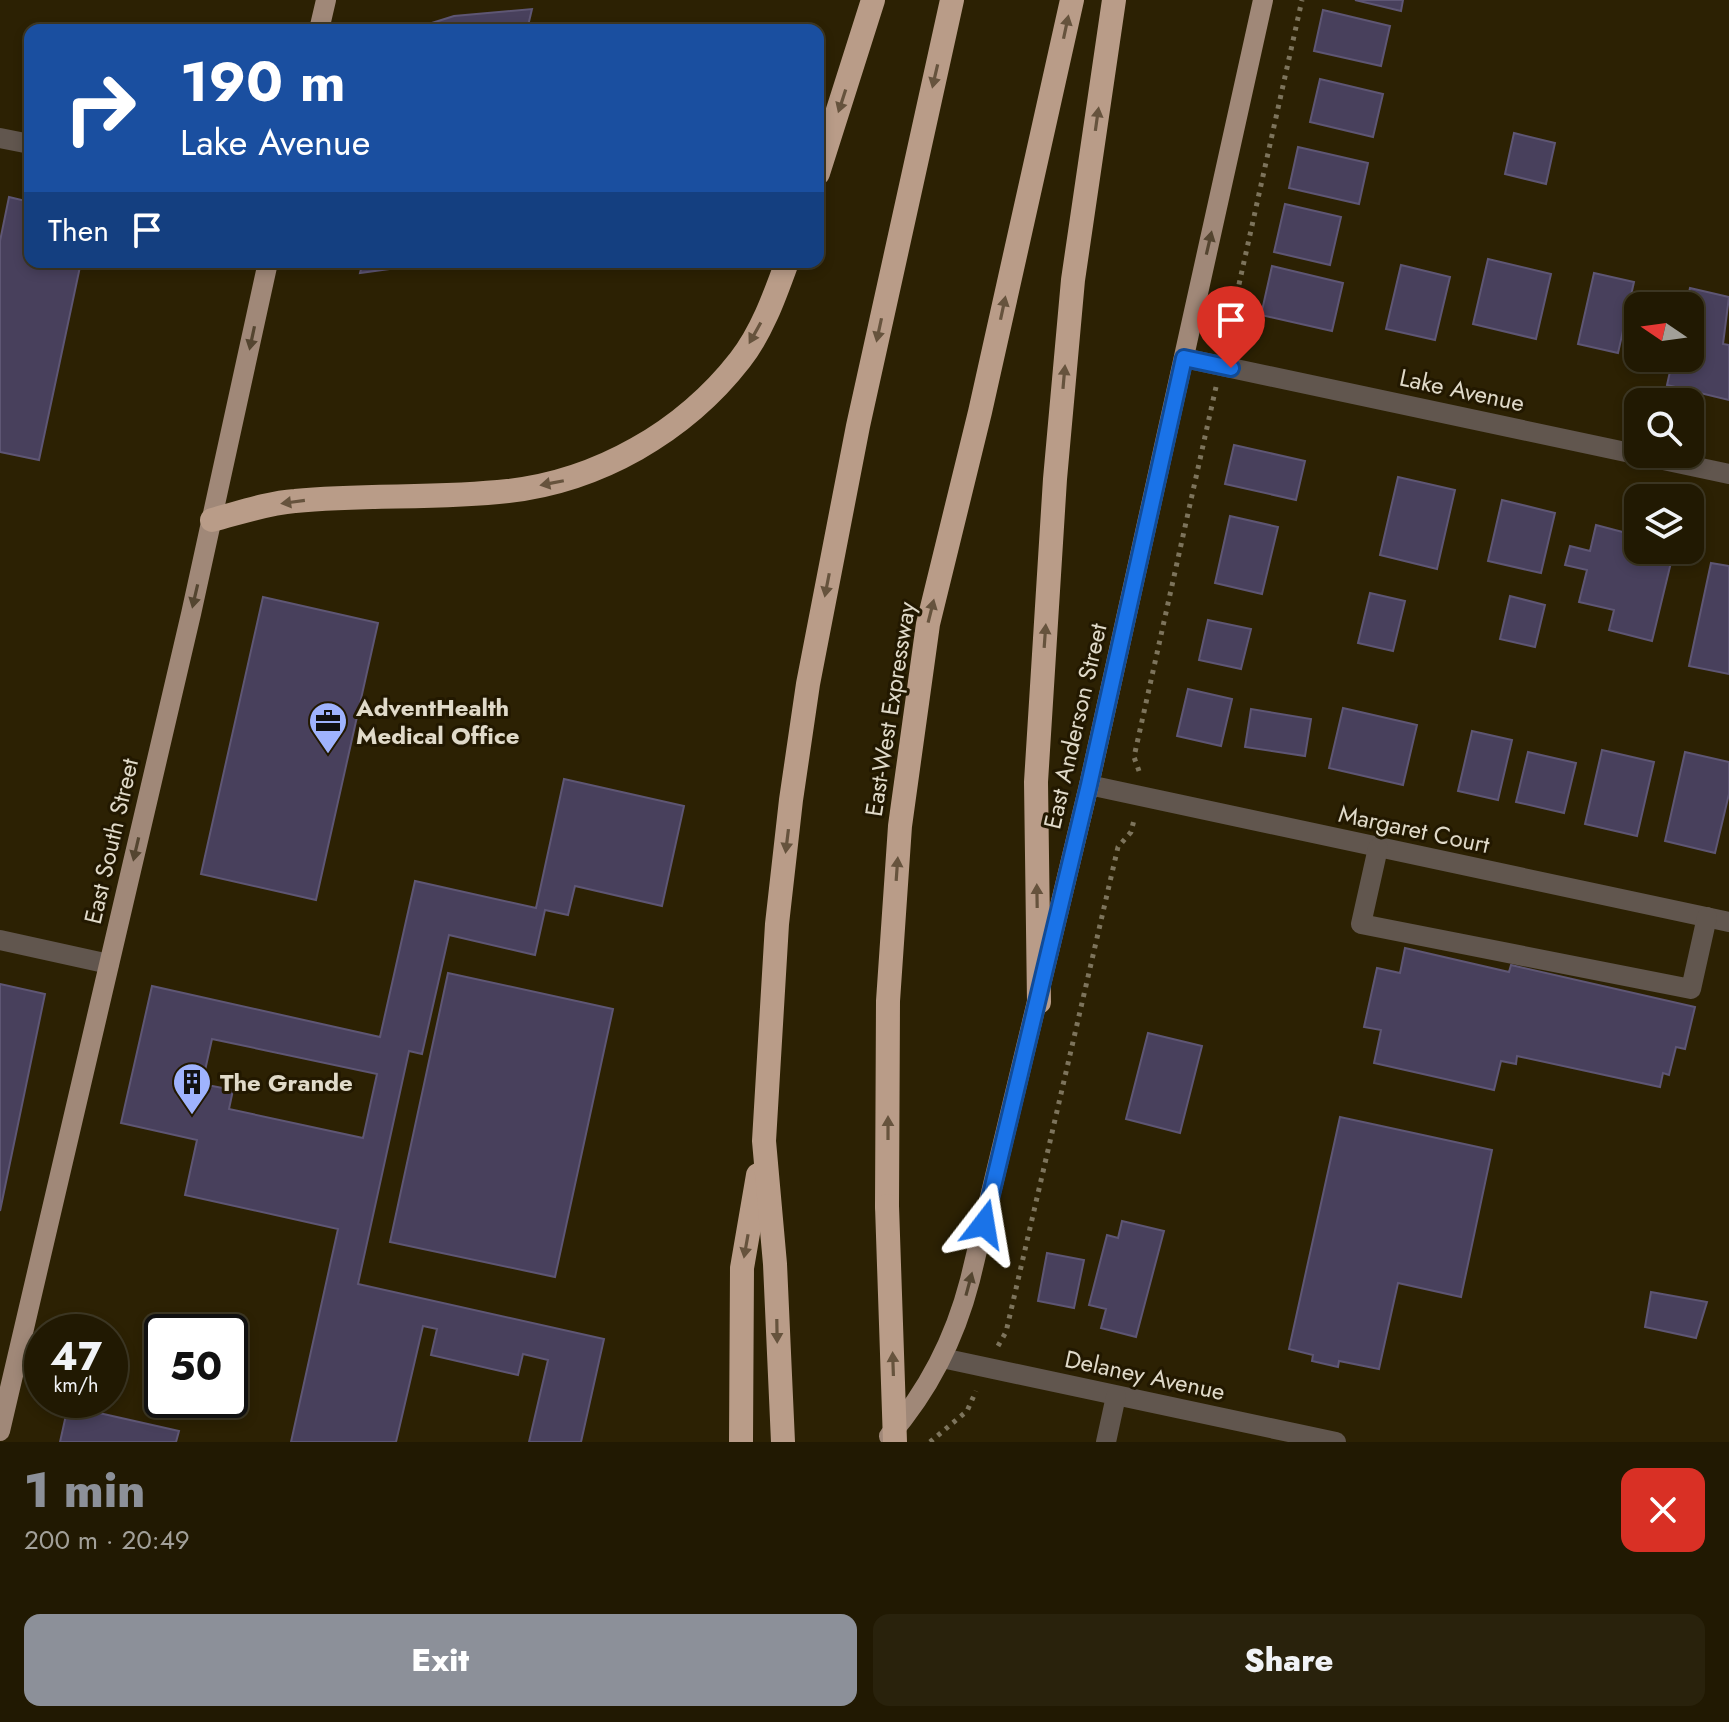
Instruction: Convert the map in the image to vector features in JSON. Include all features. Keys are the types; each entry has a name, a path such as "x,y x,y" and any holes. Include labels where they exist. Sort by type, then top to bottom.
{"highway":[{"path":"824,154 873,0"},
{"path":"741,1442 742,1268 764,1141 777,924 808,684 858,426 952,0"},
{"name":"East-West Expressway","path":"895,1442 887,1206 888,1001 897,873 928,624 980,412 1072,0"},
{"path":"1039,1002 1036,782 1055,479 1073,280 1114,0"},
{"path":"212,520 290,501 507,491 569,479 626,456 687,415 741,359 774,300 785,268"},
{"path":"764,1141 775,1264 783,1442"}],"main road":[{"path":"320,24 326,0"},
{"name":"East Anderson Street","path":"884,1442 918,1399 942,1358 967,1293 1089,785 1263,0"},
{"name":"East South Street","path":"0,1431 212,520 267,268"},
{"path":"0,1374 51,1153 76,1105"}],"street":[{"path":"0,138 24,143"},
{"name":"Lake Avenue","path":"1184,358 1729,474"},
{"name":"Margaret Court","path":"1089,785 1729,922"},
{"path":"1378,848 1361,924 1691,989 1707,917"},
{"path":"0,940 109,964"},
{"name":"Delaney Avenue","path":"942,1358 1116,1396 1274,1436 1336,1442"},
{"path":"1106,1442 1116,1396"}],"path":[{"path":"1224,351 1302,0"},
{"path":"1142,779 1134,757 1216,386"},
{"path":"1001,1341 1006,1332 1118,847 1131,832"},
{"path":"930,1442 967,1411"}],"building":[{"path":"1355,0 1403,0 1401,11"},
{"path":"532,9 528,24 431,24 454,16"},
{"path":"1323,10 1390,26 1381,66 1314,51"},
{"path":"1320,79 1383,94 1373,137 1310,122"},
{"path":"1514,133 1555,143 1546,184 1505,174"},
{"path":"1298,147 1368,163 1359,204 1289,188"},
{"path":"9,197 24,201 24,268 80,268 39,460 0,452 0,241"},
{"path":"1285,204 1341,217 1330,265 1274,252"},
{"path":"1488,259 1551,274 1536,339 1473,324"},
{"path":"1401,265 1450,277 1435,340 1386,329"},
{"path":"1272,266 1343,283 1332,331 1261,315"},
{"path":"361,268 397,268 360,273"},
{"path":"1594,273 1634,282 1632,292 1624,292 1624,326 1618,353 1578,344"},
{"path":"1690,288 1729,297 1723,344 1729,345 1729,400 1704,394 1704,388 1667,385 1670,372 1704,372 1704,292 1689,292"},
{"path":"1234,445 1305,461 1296,500 1225,484"},
{"path":"1398,477 1455,490 1437,569 1380,555"},
{"path":"1502,500 1555,513 1541,573 1488,561"},
{"path":"1230,516 1278,527 1262,594 1215,583"},
{"path":"1596,525 1624,532 1624,564 1671,564 1652,641 1609,630 1614,610 1579,602 1587,570 1565,565 1570,546 1590,551"},
{"path":"1711,563 1729,566 1729,674 1689,666"},
{"path":"1370,593 1405,601 1393,651 1358,643"},
{"path":"1510,596 1545,605 1535,647 1500,639"},
{"path":"263,597 378,623 316,900 201,874"},
{"path":"1208,620 1251,629 1241,669 1199,660"},
{"path":"1188,689 1232,699 1221,746 1177,736"},
{"path":"1343,708 1417,725 1403,785 1329,768"},
{"path":"1251,709 1311,719 1305,756 1245,747"},
{"path":"1472,731 1512,740 1498,800 1458,791"},
{"path":"1602,750 1654,762 1637,836 1585,824"},
{"path":"1528,752 1576,763 1564,813 1516,802"},
{"path":"1685,752 1729,762 1729,794 1715,853 1665,841"},
{"name":"The Grande","path":"564,779 684,806 662,906 575,886 568,915 545,910 535,955 449,935 422,1054 409,1051 358,1284 604,1339 581,1442 529,1442 548,1360 523,1354 518,1375 431,1355 437,1329 423,1326 396,1442 291,1442 338,1229 185,1195 197,1140 121,1123 152,986 380,1037 415,881 536,908","holes":["212,1039 377,1074 363,1138 229,1109 233,1090 202,1084"]},
{"path":"1405,948 1509,972 1511,965 1695,1007 1685,1049 1676,1047 1669,1075 1663,1073 1660,1087 1517,1056 1516,1064 1501,1061 1494,1090 1374,1063 1381,1030 1364,1027 1377,968 1400,973"},
{"path":"448,973 613,1009 555,1277 390,1242"},
{"path":"0,984 45,994 0,1211"},
{"path":"1148,1033 1202,1046 1180,1133 1126,1119"},
{"path":"1340,1117 1492,1150 1461,1297 1398,1283 1379,1369 1339,1361 1338,1367 1312,1361 1313,1355 1289,1349"},
{"path":"1122,1221 1164,1231 1136,1337 1101,1328 1106,1309 1089,1305 1107,1235 1118,1238"},
{"path":"1047,1253 1084,1260 1074,1308 1038,1301"},
{"path":"1651,1292 1707,1302 1696,1338 1645,1327"},
{"path":"65,1418 121,1418 179,1431 176,1442 60,1442"}],"place":[{"name":"AdventHealth Medical Office","path":"328,755"},
{"name":"The Grande","path":"192,1116"}],"route":[{"path":"984,1224 1089,785 1184,358 1231,368"}]}
